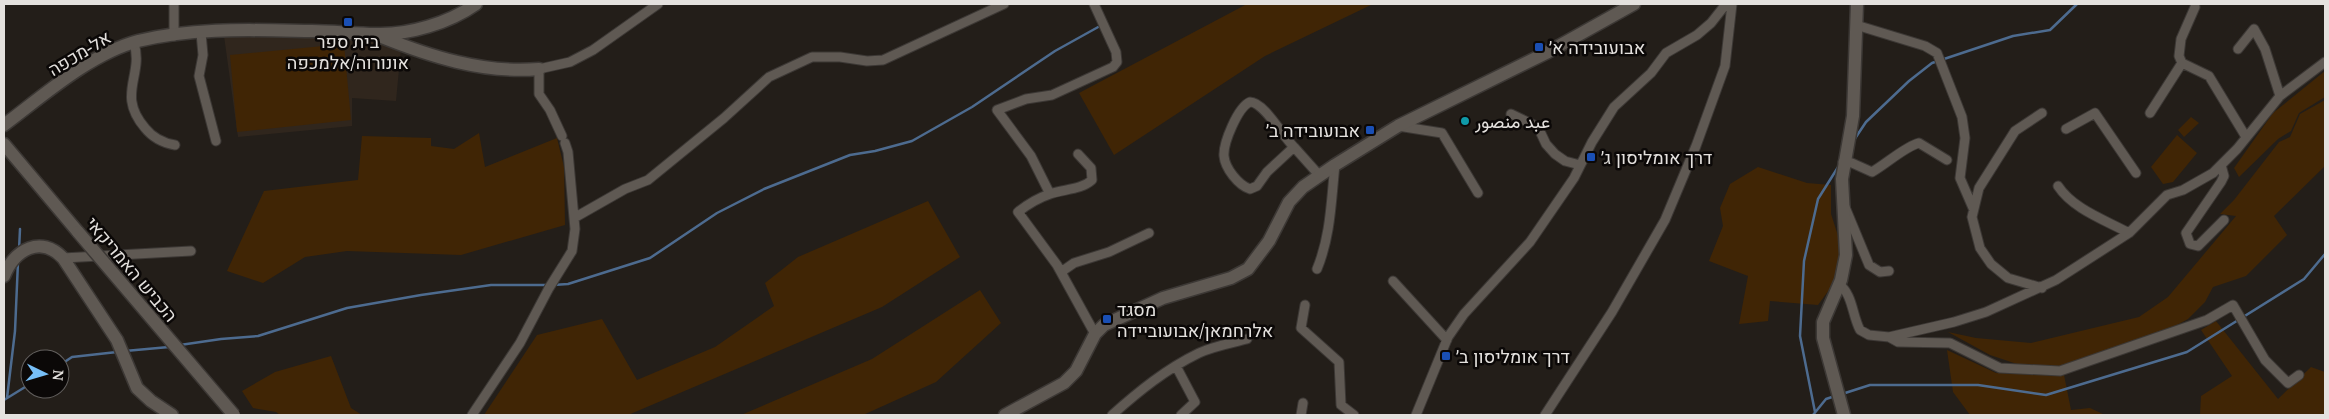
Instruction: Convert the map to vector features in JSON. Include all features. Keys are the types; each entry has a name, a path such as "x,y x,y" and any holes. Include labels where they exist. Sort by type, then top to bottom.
{"street":[{"path":"174,4 174,36"},
{"name":"אל-מכפה","path":"6,123 99,57 134,43 174,36 229,30 375,34 402,32 459,15 476,4"},
{"path":"375,34 408,48 461,63 526,70 539,69 570,62 593,50 658,4"},
{"path":"574,218 625,190 648,180 724,118 769,77 812,57 840,56 867,61 883,60 1004,4"},
{"path":"1050,194 1031,156 998,110 1026,99 1052,96 1112,67 1117,62 1116,52 1094,4"},
{"path":"1005,415 1064,383 1076,371 1095,334 1104,325 1163,298 1231,278 1248,269 1269,241 1289,202 1319,175 1335,164 1398,126 1548,52 1634,4"},
{"path":"1416,415 1447,340 1464,314 1530,242 1580,165 1614,107 1651,73 1666,54 1697,36 1726,4"},
{"path":"1545,415 1612,312 1665,220 1696,146 1724,66 1732,4"},
{"path":"1844,415 1823,338 1824,322 1839,284 1846,255 1843,162 1853,116 1857,4"},
{"path":"2194,7 2181,39 2179,56 2182,63 2209,76 2246,137"},
{"path":"1856,25 1925,46 1937,53 1962,117 1965,138 1960,178 1973,208"},
{"path":"2238,49 2254,29 2265,49 2280,96"},
{"path":"202,33 203,55 199,76 216,141"},
{"path":"134,43 138,55 132,82 131,102 138,120 151,134 165,143 175,144"},
{"path":"1839,284 1848,294 1854,319 1860,330 1869,335 1889,337 1978,315 2042,288 2129,233 2167,195 2198,182 2221,165 2280,96 2325,62"},
{"path":"2150,113 2182,63"},
{"path":"472,415 520,343 549,288 572,252 574,218 568,152 550,110 539,94 539,69"},
{"path":"1294,147 1253,188 1245,187 1237,180 1226,164 1224,155 1230,128 1250,102 1261,106 1319,175"},
{"path":"2042,113 2015,131 1979,188 1972,217 1980,248 1991,264 2008,278 2042,288"},
{"path":"2066,129 2095,113 2136,174"},
{"path":"1511,114 1538,127 1546,144 1555,154 1565,161 1580,165"},
{"path":"1398,126 1442,133 1478,193"},
{"path":"1843,162 1872,172 1896,157 1908,145 1918,143 1947,160"},
{"name":"הכביש האמריקאי","path":"4,144 234,415"},
{"path":"1078,154 1091,168 1092,180 1086,186 1050,194 1029,203 1018,212 1061,272 1095,334"},
{"path":"1316,269 1325,249 1329,230 1335,164"},
{"path":"2221,165 2224,176 2221,182 2186,234 2190,244 2198,246 2224,220"},
{"path":"2058,186 2065,196 2079,206 2129,233"},
{"path":"1843,203 1856,228 1869,265 1880,272 1889,271"},
{"path":"1061,272 1074,263 1110,252 1149,233"},
{"path":"4,276 14,259 28,247 43,246 54,249 63,258 117,340 137,388 151,401 172,415"},
{"path":"63,258 191,250"},
{"path":"1393,281 1447,340"},
{"path":"1306,305 1301,328 1339,362 1341,404 1354,415"},
{"path":"1889,337 1898,342 1950,343 2000,368 2060,371 2206,320 2233,305 2265,360 2288,383 2299,375"},
{"path":"1112,415 1142,388 1176,366 1201,352 1247,339"},
{"path":"1176,366 1195,402 1181,415"},
{"path":"1301,415 1303,403"}],"shaded area":[{"path":"1247,4 1373,4 1265,56 1114,155 1079,93"},
{"path":"224,36 374,37 401,48 396,101 352,98 352,126 238,137"},
{"path":"344,44 351,120 237,132 230,55"},
{"path":"2325,71 2325,97 2299,113 2291,131 2278,139 2239,177 2234,168 2273,113"},
{"path":"2325,100 2325,166 2274,216 2287,235 2246,276 2213,287 2205,302 2188,319 2158,335 2128,342 2059,369 2020,365 1990,355 1948,332 1976,338 2031,343 2139,317 2168,297 2236,216 2220,214 2234,200 2279,142 2290,137 2300,114"},
{"path":"2191,117 2199,123 2184,137 2178,130"},
{"path":"479,133 485,167 557,138 564,167 565,225 461,255 347,251 305,257 263,283 227,271 264,191 358,180 362,136 431,138 431,146 454,149"},
{"path":"2177,135 2197,153 2173,182 2163,184 2151,167"},
{"path":"1758,167 1807,183 1831,185 1831,214 1842,248 1837,279 1818,305 1770,301 1768,321 1739,324 1748,276 1709,261 1723,226 1720,208 1730,184"},
{"path":"928,201 960,257 882,307 628,415 484,415 537,335 602,319 637,380 715,347 774,306 765,283 798,257"},
{"path":"980,290 1001,323 936,382 863,415 741,415 872,359"},
{"path":"2216,321 2278,399 2311,367 2325,372 2325,415 2200,415 2201,396 2232,376 2201,330"},
{"path":"1947,350 1996,373 2064,375 2071,410 2090,408 2105,415 1970,415 1953,392"},
{"path":"331,356 351,408 362,415 280,415 276,412 253,408 242,391 275,372"}],"waterway":[{"path":"1854,140 1866,122 1909,81 1932,63 2013,36 2050,30 2077,4"},
{"path":"553,285 568,284 650,258 717,213 764,189 850,155 875,151 912,141 972,107 1055,51 1100,26"},
{"path":"1815,412 1800,336 1804,261 1818,199 1840,164"},
{"path":"19,250 20,229"},
{"path":"1842,394 1870,385 1978,385 2046,395 2187,352 2304,279 2325,254"},
{"path":"7,398 15,331 18,262"},
{"path":"180,345 258,336 347,308 421,295 491,285 548,285"},
{"path":"125,351 169,347"},
{"path":"70,358 117,352"},
{"path":"4,400 20,390"},
{"path":"1813,415 1826,399 1835,396"}],"place":[{"name":"בית ספר אונורוה/אלמכפה","path":"348,22"},
{"name":"אבועובידה א׳","path":"1539,47"},
{"name":"عبد منصور","path":"1465,121"},
{"name":"אבועובידה ב׳","path":"1370,130"},
{"name":"דרך אומליסון ג׳","path":"1591,157"},
{"name":"מסגד אלרחמאן/אבועוביידה","path":"1107,319"},
{"name":"דרך אומליסון ב׳","path":"1446,356"}]}
